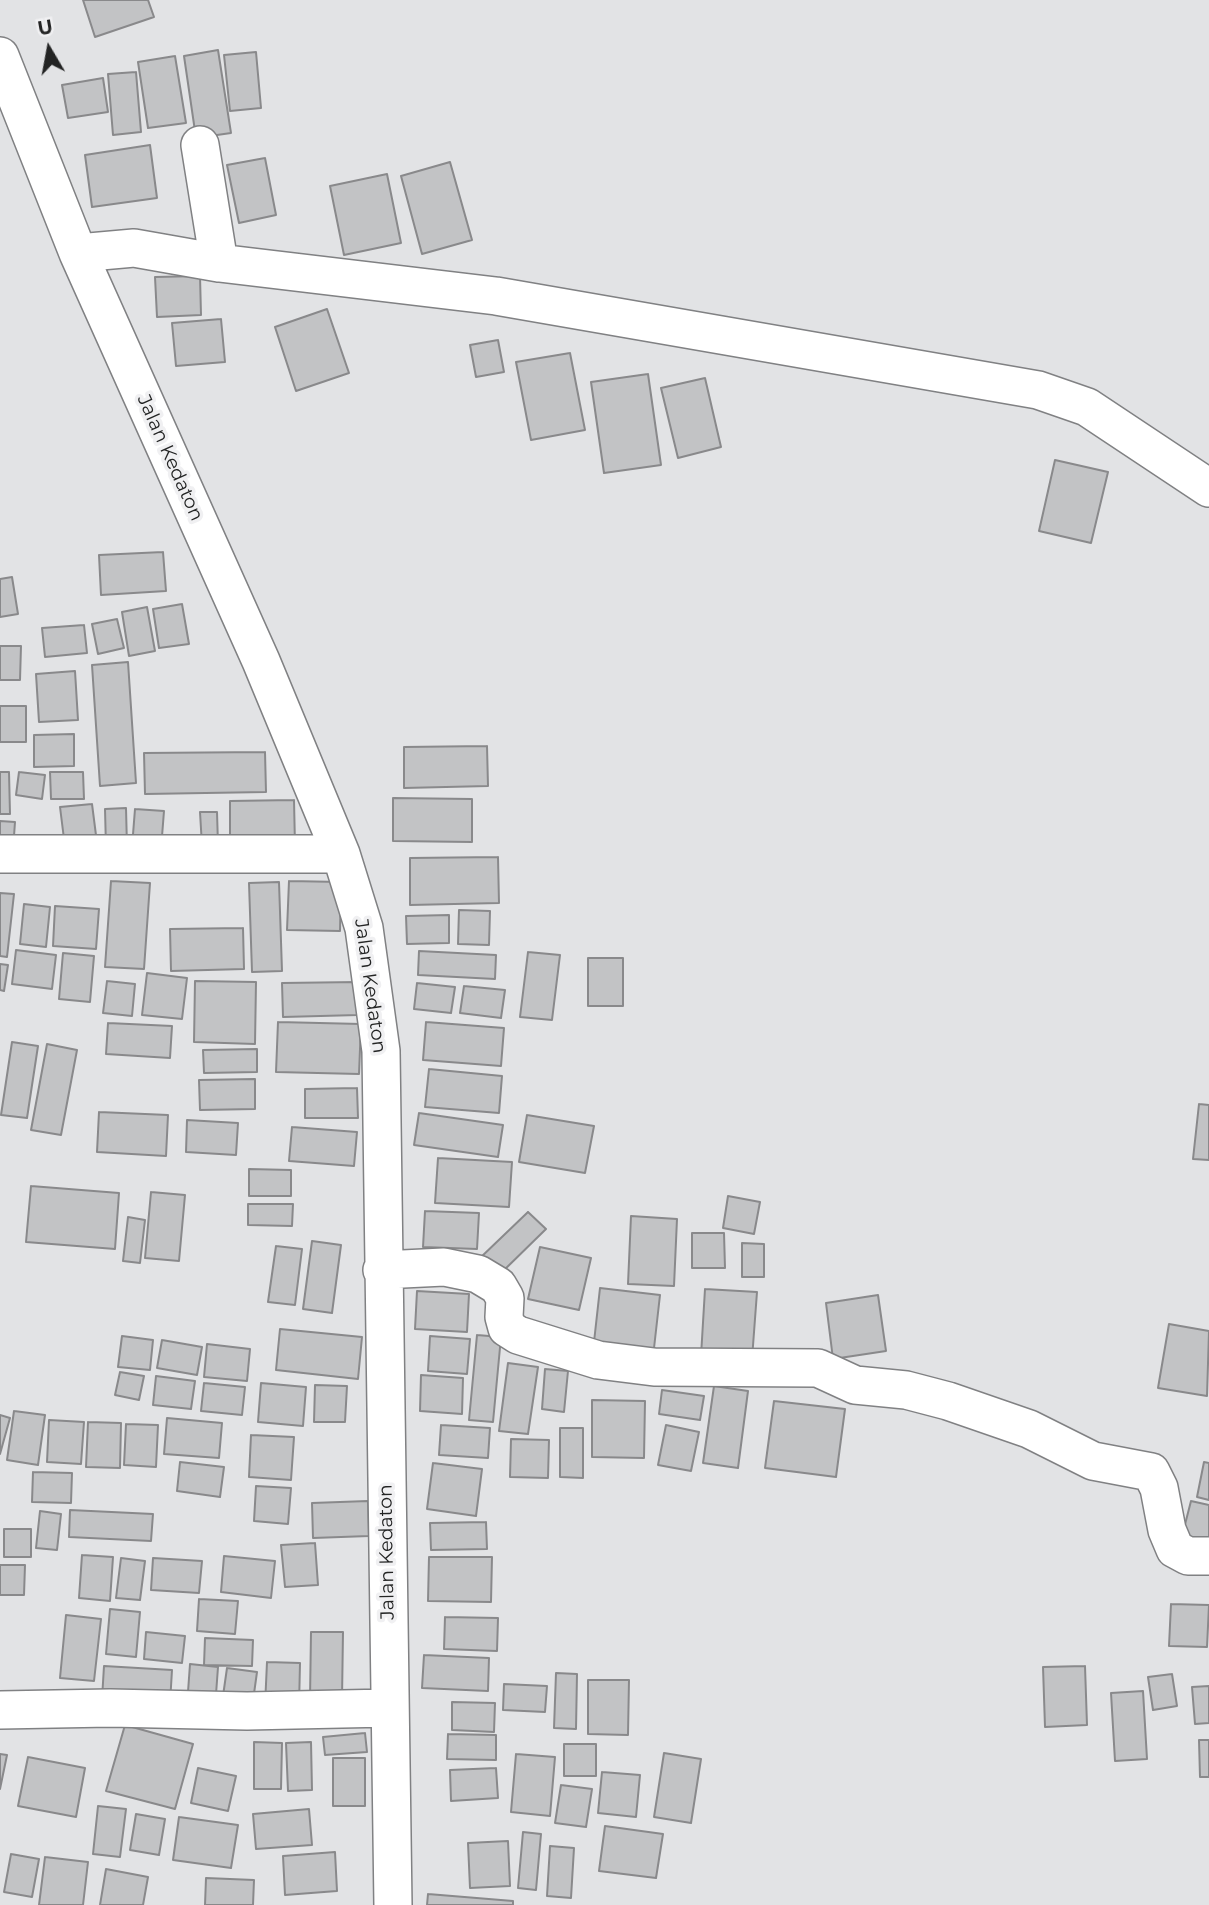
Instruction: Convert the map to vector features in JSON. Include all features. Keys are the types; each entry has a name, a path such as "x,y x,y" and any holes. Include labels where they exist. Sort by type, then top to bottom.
{"street":[{"name":"Jalan Kedaton","path":"0,56 78,253 261,661 341,854 364,928 381,1051 393,1905"},
{"path":"200,145 219,262"},
{"path":"78,253 134,248 219,262 496,296 1038,390 1087,407 1209,488"},
{"path":"0,853 341,854"},
{"path":"382,1270 444,1267 478,1274 498,1286 505,1298 504,1317 508,1328 518,1335 598,1360 654,1367 818,1368 855,1385 906,1390 1030,1429 1093,1461 1151,1472 1159,1488 1175,1549 1188,1556 1209,1556"},
{"path":"0,1710 110,1707 260,1711 389,1708"}],"building":[{"path":"83,0 148,0 154,17 95,37"},
{"path":"218,50 231,133 196,138 184,56"},
{"path":"256,52 261,108 230,111 224,55"},
{"path":"175,56 186,123 148,128 138,62"},
{"path":"136,72 141,132 113,135 108,74"},
{"path":"103,78 108,112 68,118 62,85"},
{"path":"150,145 157,198 92,207 85,155"},
{"path":"265,158 276,215 239,223 227,165"},
{"path":"450,162 472,240 422,254 401,176"},
{"path":"387,174 401,243 344,255 330,186"},
{"path":"200,276 201,315 157,317 155,277"},
{"path":"327,309 349,373 296,391 275,327"},
{"path":"221,319 225,362 176,366 172,323"},
{"path":"498,340 504,372 476,377 470,345"},
{"path":"570,353 585,430 531,440 516,362"},
{"path":"648,374 661,465 604,473 591,382"},
{"path":"705,378 721,447 678,458 661,388"},
{"path":"1055,460 1108,472 1091,543 1039,531"},
{"path":"163,552 166,591 101,595 99,555"},
{"path":"12,577 18,614 0,617 0,579"},
{"path":"182,604 189,644 159,648 153,609"},
{"path":"147,607 155,651 129,656 122,612"},
{"path":"117,619 124,648 98,654 92,624"},
{"path":"84,625 87,653 45,657 42,628"},
{"path":"0,646 21,646 20,680 0,680"},
{"path":"128,662 136,783 100,786 92,665"},
{"path":"75,671 78,720 39,722 36,674"},
{"path":"0,706 26,706 26,742 0,742"},
{"path":"74,734 74,766 34,767 34,735"},
{"path":"487,746 488,786 404,788 404,747"},
{"path":"265,752 266,792 145,794 144,753"},
{"path":"0,772 9,772 10,814 0,814"},
{"path":"19,772 45,775 42,799 16,795"},
{"path":"50,772 83,772 84,799 51,799"},
{"path":"393,798 472,799 472,842 393,841"},
{"path":"294,800 295,846 230,847 230,801"},
{"path":"92,804 97,843 65,847 60,807"},
{"path":"126,808 127,847 106,848 105,809"},
{"path":"135,809 164,811 161,849 132,847"},
{"path":"200,812 217,812 218,845 202,846"},
{"path":"0,821 15,822 13,850 0,849"},
{"path":"498,857 499,903 410,905 410,858"},
{"path":"111,881 150,883 144,969 105,967"},
{"path":"289,881 341,882 340,931 287,930"},
{"path":"279,882 282,971 252,972 249,883"},
{"path":"0,893 14,894 7,957 0,956"},
{"path":"24,904 50,907 46,947 20,944"},
{"path":"55,906 99,909 96,949 53,946"},
{"path":"459,910 490,911 489,945 458,944"},
{"path":"449,915 449,943 407,944 406,916"},
{"path":"243,928 244,969 171,971 170,929"},
{"path":"16,950 56,955 52,989 12,984"},
{"path":"419,951 496,955 495,979 418,975"},
{"path":"528,952 560,955 552,1020 520,1017"},
{"path":"63,953 94,956 90,1002 59,999"},
{"path":"588,958 623,958 623,1006 588,1006"},
{"path":"0,964 8,965 4,991 0,990"},
{"path":"147,973 187,978 182,1019 142,1015"},
{"path":"107,981 135,984 132,1016 103,1013"},
{"path":"195,981 256,982 255,1044 194,1042"},
{"path":"358,982 358,1015 283,1017 282,983"},
{"path":"417,983 455,987 451,1013 414,1009"},
{"path":"464,986 505,990 501,1018 460,1013"},
{"path":"278,1022 361,1024 359,1074 276,1072"},
{"path":"426,1022 504,1028 501,1066 423,1060"},
{"path":"108,1023 172,1026 170,1058 106,1054"},
{"path":"12,1042 38,1046 27,1118 1,1115"},
{"path":"47,1044 77,1050 61,1135 31,1130"},
{"path":"257,1049 257,1072 204,1073 203,1050"},
{"path":"429,1069 502,1076 499,1113 425,1107"},
{"path":"255,1079 255,1109 200,1110 199,1080"},
{"path":"357,1088 358,1118 305,1118 305,1089"},
{"path":"1199,1104 1209,1105 1209,1160 1193,1159"},
{"path":"99,1112 168,1115 166,1156 97,1152"},
{"path":"419,1113 503,1125 498,1157 414,1145"},
{"path":"527,1115 594,1126 585,1173 519,1162"},
{"path":"187,1120 238,1123 236,1155 186,1152"},
{"path":"292,1127 357,1132 354,1166 289,1161"},
{"path":"438,1158 512,1162 509,1207 435,1203"},
{"path":"249,1169 291,1170 291,1196 249,1196"},
{"path":"31,1186 119,1193 115,1249 26,1242"},
{"path":"151,1192 185,1195 179,1261 145,1258"},
{"path":"728,1196 760,1202 754,1234 723,1228"},
{"path":"248,1204 293,1204 292,1226 248,1225"},
{"path":"425,1211 479,1213 477,1249 423,1247"},
{"path":"528,1212 546,1229 497,1277 479,1259"},
{"path":"631,1216 677,1219 674,1286 628,1284"},
{"path":"128,1217 145,1220 140,1263 123,1261"},
{"path":"692,1233 724,1233 725,1268 692,1268"},
{"path":"312,1241 341,1245 332,1313 303,1309"},
{"path":"742,1243 764,1244 764,1277 742,1277"},
{"path":"276,1246 302,1249 295,1305 268,1302"},
{"path":"540,1247 591,1258 579,1310 528,1299"},
{"path":"600,1288 660,1295 653,1357 593,1351"},
{"path":"705,1289 757,1292 752,1359 701,1356"},
{"path":"417,1291 469,1294 467,1332 415,1329"},
{"path":"878,1295 886,1351 833,1359 826,1303"},
{"path":"1169,1324 1209,1331 1207,1396 1158,1388"},
{"path":"280,1329 362,1337 358,1379 276,1370"},
{"path":"477,1335 501,1337 493,1422 469,1420"},
{"path":"122,1336 153,1340 150,1370 118,1367"},
{"path":"430,1336 470,1339 467,1374 428,1371"},
{"path":"162,1340 202,1347 197,1375 157,1368"},
{"path":"207,1344 250,1349 247,1381 204,1377"},
{"path":"508,1363 538,1367 528,1434 499,1431"},
{"path":"545,1369 568,1371 564,1412 542,1409"},
{"path":"120,1372 144,1376 139,1400 115,1395"},
{"path":"421,1375 463,1378 462,1414 420,1411"},
{"path":"156,1376 195,1381 191,1409 153,1405"},
{"path":"204,1383 245,1387 242,1415 201,1411"},
{"path":"261,1383 306,1387 303,1426 258,1422"},
{"path":"315,1385 347,1386 345,1422 314,1422"},
{"path":"714,1386 748,1391 738,1468 703,1463"},
{"path":"662,1390 704,1396 700,1420 659,1414"},
{"path":"592,1400 645,1401 644,1458 592,1457"},
{"path":"774,1401 845,1409 836,1477 765,1468"},
{"path":"14,1411 45,1415 38,1465 7,1460"},
{"path":"0,1415 10,1418 0,1454"},
{"path":"167,1418 222,1423 219,1458 164,1454"},
{"path":"49,1420 84,1422 81,1464 47,1462"},
{"path":"88,1422 121,1423 120,1468 86,1467"},
{"path":"126,1424 158,1425 156,1467 124,1465"},
{"path":"441,1425 490,1428 488,1458 439,1455"},
{"path":"666,1425 699,1432 691,1471 658,1465"},
{"path":"560,1428 583,1428 583,1478 560,1477"},
{"path":"251,1435 294,1437 291,1480 249,1477"},
{"path":"511,1439 549,1440 548,1478 510,1477"},
{"path":"180,1462 224,1467 220,1497 177,1491"},
{"path":"1204,1462 1209,1463 1209,1500 1197,1497"},
{"path":"433,1463 482,1469 476,1516 427,1509"},
{"path":"33,1472 72,1473 71,1503 32,1502"},
{"path":"256,1486 291,1488 288,1524 254,1521"},
{"path":"368,1501 369,1536 313,1538 312,1503"},
{"path":"1191,1501 1209,1505 1209,1551 1180,1544"},
{"path":"70,1510 153,1514 151,1541 69,1537"},
{"path":"40,1511 61,1514 57,1550 36,1548"},
{"path":"486,1522 487,1549 431,1550 430,1523"},
{"path":"4,1529 31,1529 31,1557 4,1557"},
{"path":"315,1543 318,1585 285,1587 281,1545"},
{"path":"82,1555 113,1557 110,1601 79,1598"},
{"path":"224,1556 275,1561 271,1598 221,1592"},
{"path":"429,1557 492,1557 491,1602 428,1601"},
{"path":"121,1558 145,1561 140,1600 116,1598"},
{"path":"153,1558 202,1561 199,1593 151,1590"},
{"path":"0,1565 25,1565 24,1595 0,1595"},
{"path":"199,1599 238,1601 235,1634 197,1631"},
{"path":"1171,1604 1209,1605 1207,1647 1169,1646"},
{"path":"110,1609 140,1612 136,1657 106,1654"},
{"path":"66,1615 101,1619 94,1681 60,1678"},
{"path":"445,1617 498,1618 497,1651 444,1649"},
{"path":"146,1632 185,1636 182,1663 144,1659"},
{"path":"311,1632 343,1632 342,1699 310,1699"},
{"path":"205,1638 253,1640 252,1666 204,1665"},
{"path":"424,1655 489,1658 488,1691 422,1688"},
{"path":"267,1662 300,1663 299,1707 265,1706"},
{"path":"190,1664 218,1667 215,1708 187,1706"},
{"path":"104,1666 172,1670 170,1703 102,1699"},
{"path":"1085,1666 1087,1725 1045,1727 1043,1667"},
{"path":"227,1668 257,1672 252,1708 222,1703"},
{"path":"556,1673 577,1674 576,1729 554,1728"},
{"path":"1172,1674 1177,1706 1153,1710 1148,1677"},
{"path":"588,1680 629,1680 628,1735 588,1734"},
{"path":"504,1684 547,1686 545,1712 503,1710"},
{"path":"1209,1686 1209,1723 1195,1724 1192,1687"},
{"path":"1143,1691 1147,1759 1115,1761 1111,1693"},
{"path":"452,1702 495,1703 494,1732 452,1730"},
{"path":"125,1725 193,1744 175,1809 106,1791"},
{"path":"365,1733 367,1752 325,1755 323,1737"},
{"path":"448,1734 496,1735 496,1760 447,1759"},
{"path":"1199,1740 1209,1740 1209,1777 1200,1777"},
{"path":"254,1742 282,1743 281,1789 254,1789"},
{"path":"311,1742 312,1790 288,1791 286,1743"},
{"path":"564,1744 596,1744 596,1776 564,1776"},
{"path":"664,1753 701,1759 691,1823 654,1817"},
{"path":"0,1754 7,1755 0,1789"},
{"path":"516,1754 555,1757 550,1816 511,1812"},
{"path":"28,1757 85,1768 76,1817 18,1806"},
{"path":"333,1758 365,1758 365,1806 333,1806"},
{"path":"198,1768 236,1776 228,1811 191,1803"},
{"path":"496,1768 498,1798 451,1801 450,1770"},
{"path":"602,1772 640,1775 636,1817 598,1813"},
{"path":"561,1785 592,1789 586,1827 555,1823"},
{"path":"98,1806 126,1809 120,1857 93,1854"},
{"path":"309,1809 312,1845 256,1849 253,1814"},
{"path":"136,1814 165,1819 159,1855 130,1850"},
{"path":"179,1817 238,1825 231,1868 173,1860"},
{"path":"605,1826 663,1834 656,1878 599,1871"},
{"path":"523,1832 541,1834 536,1890 518,1888"},
{"path":"508,1841 510,1886 470,1888 468,1843"},
{"path":"550,1846 574,1848 571,1898 547,1896"},
{"path":"335,1852 337,1891 285,1895 283,1856"},
{"path":"11,1854 39,1859 32,1897 4,1892"},
{"path":"45,1857 88,1862 83,1905 39,1905"},
{"path":"106,1869 148,1877 143,1905 100,1905"},
{"path":"206,1878 254,1880 253,1905 205,1905"},
{"path":"428,1894 513,1901 513,1905 427,1905"}]}
